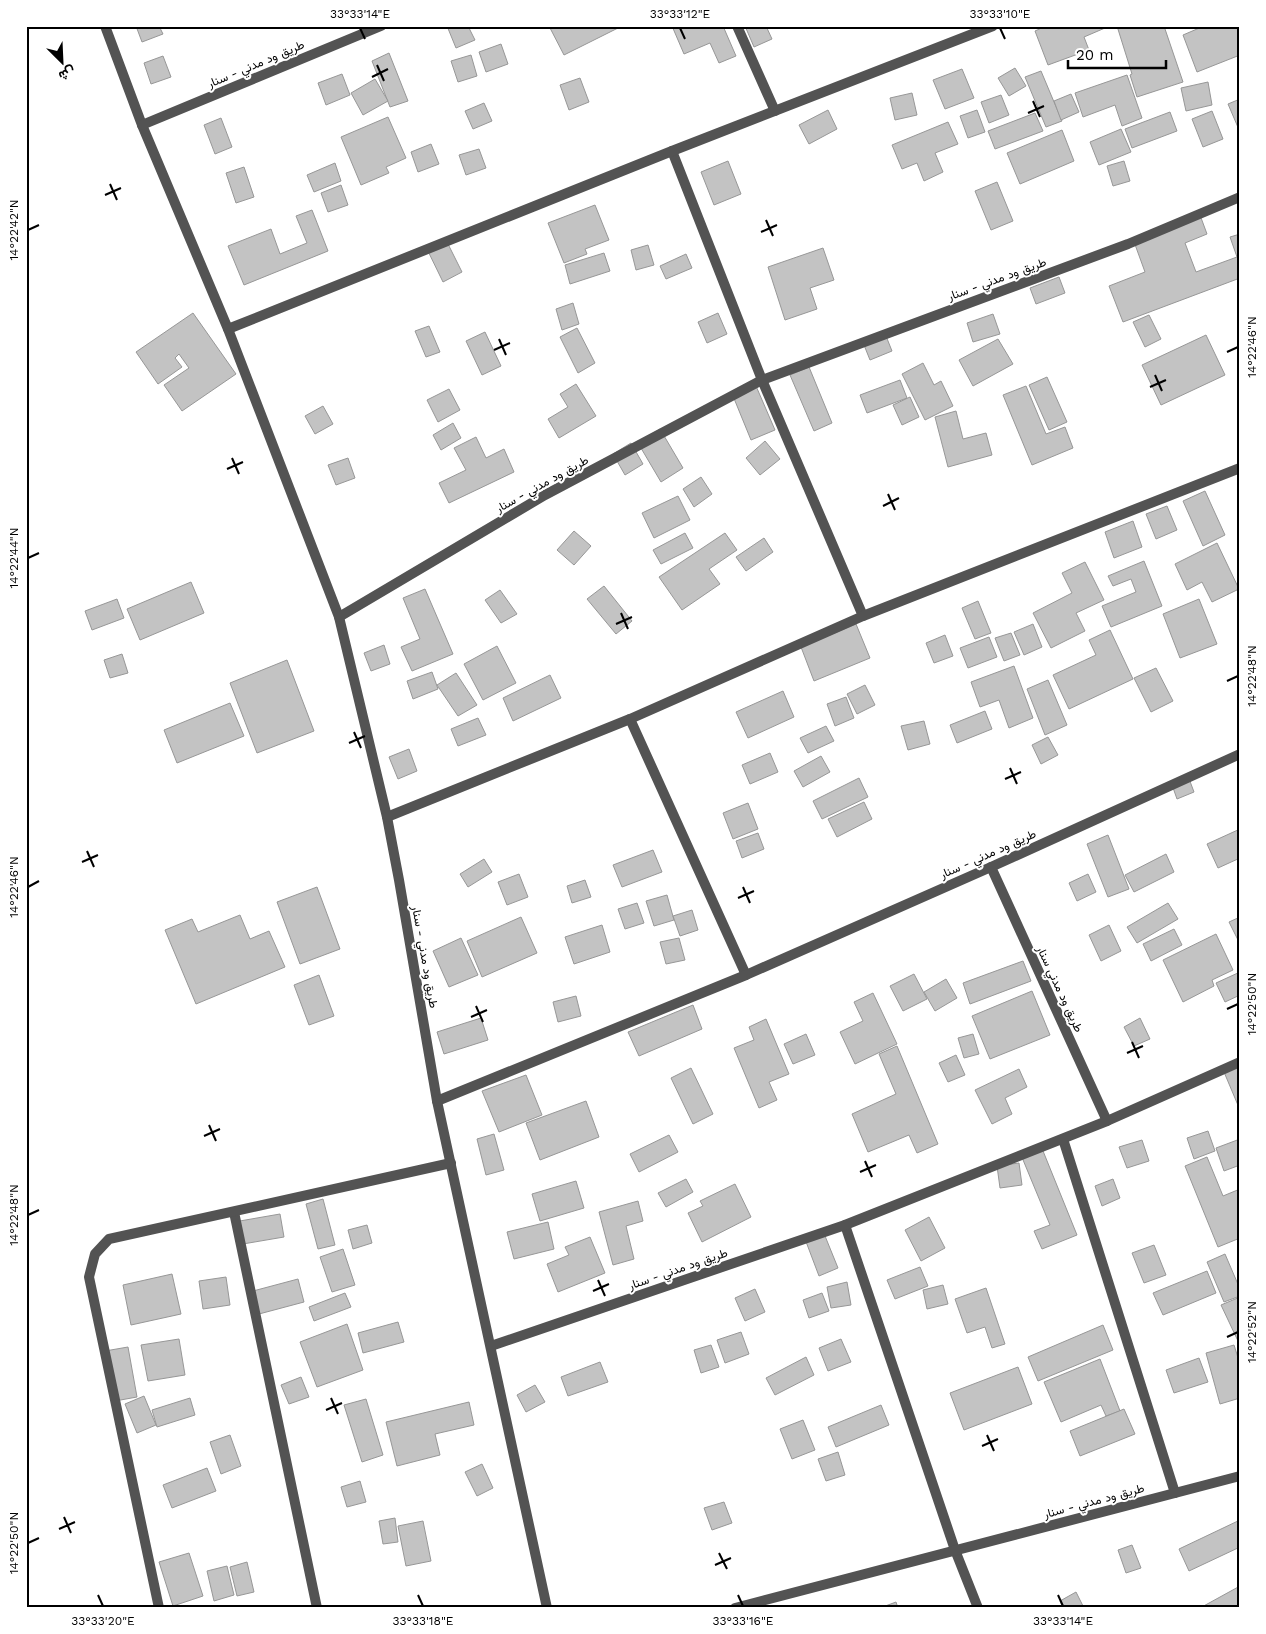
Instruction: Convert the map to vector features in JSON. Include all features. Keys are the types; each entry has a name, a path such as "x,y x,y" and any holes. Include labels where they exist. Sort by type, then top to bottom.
{"street":[{"name":"طريق ود مدني - سنار","path":"105,26 142,125 228,329 339,618 387,817 437,1101 547,1608"},
{"name":"طريق ود مدني - سنار","path":"142,125 381,26"},
{"path":"737,26 775,111"},
{"path":"228,329 672,151 993,26"},
{"path":"672,151 762,380 863,616"},
{"name":"طريق ود مدني - سنار","path":"339,618 545,495 762,380 1128,244 1240,197"},
{"path":"387,817 630,719 863,616 1240,468"},
{"path":"630,719 746,975"},
{"name":"طريق ود مدني - سنار","path":"437,1101 746,975 1240,754"},
{"name":"طريق ود مدني سنار","path":"991,867 1107,1120"},
{"name":"طريق ود مدني - سنار","path":"490,1346 845,1225 1107,1120 1240,1062"},
{"path":"1062,1138 1175,1493"},
{"path":"159,1608 89,1276 95,1254 109,1239 450,1164"},
{"path":"234,1212 317,1608"},
{"path":"845,1225 955,1550 978,1608"},
{"name":"طريق ود مدني - سنار","path":"735,1608 1240,1476"}],"building":[{"path":"136,26 159,26 163,34 142,42"},
{"path":"447,26 468,26 475,40 456,48"},
{"path":"549,26 622,26 564,55"},
{"path":"672,26 723,26 736,56 719,63 710,43 684,54"},
{"path":"745,26 766,26 772,39 754,47"},
{"path":"1046,26 1104,26 1105,28 1084,37 1089,50 1048,65 1035,31"},
{"path":"1117,26 1164,26 1183,82 1137,97"},
{"path":"1204,26 1240,26 1240,55 1197,72 1183,35"},
{"path":"501,44 508,64 486,72 479,52"},
{"path":"389,53 408,101 390,107 372,61"},
{"path":"471,55 477,76 458,82 451,61"},
{"path":"163,56 171,77 151,84 144,63"},
{"path":"1015,68 1026,86 1009,96 998,78"},
{"path":"962,69 974,98 945,109 933,80"},
{"path":"1041,71 1062,121 1046,127 1025,77"},
{"path":"342,74 350,95 326,105 318,83"},
{"path":"1127,75 1142,118 1122,126 1115,105 1083,117 1075,93"},
{"path":"580,78 589,102 569,110 560,85"},
{"path":"375,79 388,101 363,115 351,93"},
{"path":"1208,82 1212,105 1186,111 1181,88"},
{"path":"912,93 917,115 895,120 890,98"},
{"path":"1071,94 1079,112 1061,120 1054,101"},
{"path":"1001,95 1009,115 989,123 981,102"},
{"path":"1240,99 1240,132 1228,104"},
{"path":"484,103 492,121 473,129 465,111"},
{"path":"828,110 837,129 809,144 799,125"},
{"path":"977,110 985,132 968,138 960,116"},
{"path":"1212,111 1223,139 1203,147 1192,119"},
{"path":"1170,112 1177,131 1132,148 1125,129"},
{"path":"1035,113 1043,131 995,149 988,131"},
{"path":"388,117 406,158 386,167 389,173 361,185 341,137"},
{"path":"221,118 232,147 215,154 204,125"},
{"path":"948,122 958,144 935,153 943,172 924,181 917,163 902,169 892,145"},
{"path":"1121,129 1131,152 1099,165 1090,142"},
{"path":"1062,130 1074,161 1020,184 1007,153"},
{"path":"431,144 439,164 418,172 411,152"},
{"path":"479,149 486,168 466,175 459,155"},
{"path":"728,161 741,194 714,205 701,172"},
{"path":"1124,161 1130,181 1113,186 1107,166"},
{"path":"335,163 341,181 314,192 307,175"},
{"path":"244,167 254,197 236,203 226,173"},
{"path":"997,182 1013,221 991,230 975,191"},
{"path":"341,185 348,205 328,212 321,193"},
{"path":"595,205 609,240 585,249 587,254 564,263 548,223"},
{"path":"312,210 328,251 244,285 228,246 271,229 280,254 307,243 296,216"},
{"path":"1200,215 1207,234 1185,243 1196,272 1237,257 1230,237 1240,234 1240,278 1123,322 1109,286 1145,272 1133,239"},
{"path":"445,238 462,272 443,282 426,247"},
{"path":"648,245 654,265 636,270 631,250"},
{"path":"823,248 834,280 810,288 817,309 785,320 768,267"},
{"path":"604,253 610,271 570,284 565,265"},
{"path":"686,254 692,268 666,279 660,266"},
{"path":"1059,277 1065,293 1036,304 1030,288"},
{"path":"573,303 579,324 562,330 556,309"},
{"path":"193,313 236,374 182,411 164,385 189,368 179,354 175,358 182,367 158,384 136,352"},
{"path":"718,313 727,334 707,343 698,322"},
{"path":"993,314 1000,334 973,342 967,323"},
{"path":"1149,315 1161,339 1145,347 1133,322"},
{"path":"429,326 440,352 426,357 415,331"},
{"path":"577,328 595,363 578,373 560,337"},
{"path":"485,332 501,366 482,375 466,341"},
{"path":"1206,335 1225,375 1161,405 1142,365"},
{"path":"886,336 892,351 870,360 864,345"},
{"path":"998,339 1013,364 973,386 959,360"},
{"path":"923,363 934,385 941,381 953,406 925,420 902,374"},
{"path":"809,367 832,423 814,431 790,375"},
{"path":"1047,377 1067,422 1049,430 1029,385"},
{"path":"900,380 907,398 867,413 860,395"},
{"path":"576,384 596,416 559,438 548,419 568,407 560,394"},
{"path":"756,386 775,430 751,440 733,396"},
{"path":"1026,386 1046,434 1065,427 1073,448 1032,465 1003,395"},
{"path":"449,389 460,410 438,422 427,400"},
{"path":"910,397 919,417 902,425 893,405"},
{"path":"323,406 333,424 315,434 305,416"},
{"path":"956,411 963,439 986,433 992,455 948,467 935,417"},
{"path":"453,423 461,438 441,450 433,435"},
{"path":"660,429 683,468 661,482 638,443"},
{"path":"476,437 486,458 504,449 514,472 449,503 439,483 466,470 454,448"},
{"path":"765,441 780,459 760,475 746,458"},
{"path":"631,443 643,464 625,475 613,454"},
{"path":"348,458 355,478 336,485 328,465"},
{"path":"701,477 712,494 694,507 683,489"},
{"path":"1205,491 1225,535 1203,546 1183,501"},
{"path":"678,496 690,520 654,538 642,513"},
{"path":"1167,506 1177,530 1156,539 1146,514"},
{"path":"1133,521 1142,547 1114,558 1105,532"},
{"path":"574,531 591,546 574,565 557,550"},
{"path":"685,533 693,548 661,564 653,550"},
{"path":"725,533 737,550 709,569 720,584 682,610 659,577"},
{"path":"764,538 773,552 746,571 736,557"},
{"path":"1217,543 1239,589 1212,602 1202,582 1187,590 1175,564"},
{"path":"1144,561 1162,606 1111,627 1102,606 1136,592 1131,579 1113,586 1108,576"},
{"path":"1085,562 1104,600 1076,613 1085,631 1051,648 1033,613 1072,593 1062,573"},
{"path":"191,582 204,613 140,640 127,609"},
{"path":"604,586 632,621 616,634 587,599"},
{"path":"425,589 453,654 412,671 401,647 420,639 403,598"},
{"path":"500,590 517,614 501,623 485,600"},
{"path":"117,599 124,618 92,630 85,611"},
{"path":"1199,599 1217,644 1180,658 1163,614"},
{"path":"978,601 991,633 975,639 962,608"},
{"path":"856,624 870,658 814,681 801,647"},
{"path":"1033,624 1042,647 1024,655 1014,632"},
{"path":"1110,630 1133,679 1069,709 1053,675 1096,655 1089,640"},
{"path":"1011,633 1020,655 1004,661 995,638"},
{"path":"945,635 953,656 934,663 926,643"},
{"path":"989,637 997,657 968,668 960,648"},
{"path":"384,645 390,664 371,671 364,653"},
{"path":"497,646 516,683 483,700 464,664"},
{"path":"122,654 128,673 110,678 104,660"},
{"path":"287,660 314,731 257,753 230,683"},
{"path":"1014,666 1033,718 1009,728 999,700 980,707 971,682"},
{"path":"1156,668 1173,701 1151,712 1134,678"},
{"path":"432,672 438,689 413,699 407,681"},
{"path":"456,673 477,705 458,716 437,685"},
{"path":"550,675 561,698 513,721 503,698"},
{"path":"1048,680 1067,725 1045,735 1027,689"},
{"path":"865,685 875,705 857,714 847,694"},
{"path":"783,691 794,717 748,738 736,712"},
{"path":"846,697 854,718 835,726 827,704"},
{"path":"230,703 244,736 177,763 164,730"},
{"path":"985,711 992,729 957,743 950,725"},
{"path":"478,718 486,735 458,746 451,729"},
{"path":"924,721 930,744 908,750 901,726"},
{"path":"826,726 834,741 808,753 800,738"},
{"path":"1048,737 1058,755 1041,764 1032,745"},
{"path":"409,749 417,771 398,779 389,757"},
{"path":"770,753 778,772 750,784 742,765"},
{"path":"821,756 830,772 803,787 794,771"},
{"path":"1188,776 1194,792 1177,799 1171,782"},
{"path":"859,778 868,797 822,819 813,801"},
{"path":"864,802 872,819 837,837 828,819"},
{"path":"748,803 758,829 733,839 723,813"},
{"path":"1240,829 1240,858 1218,868 1207,844"},
{"path":"758,833 764,849 742,858 736,841"},
{"path":"1108,835 1129,889 1108,897 1087,844"},
{"path":"653,850 662,872 622,887 613,865"},
{"path":"1166,854 1174,872 1134,892 1125,875"},
{"path":"484,859 492,872 468,887 460,874"},
{"path":"519,874 528,897 507,905 498,882"},
{"path":"1088,874 1096,892 1077,901 1069,883"},
{"path":"585,880 591,897 572,903 567,886"},
{"path":"317,887 340,949 300,964 277,902"},
{"path":"667,895 674,920 654,926 646,901"},
{"path":"637,903 644,923 625,929 618,909"},
{"path":"1168,903 1178,919 1137,943 1127,927"},
{"path":"692,910 698,930 680,936 673,916"},
{"path":"240,915 250,939 269,931 285,967 196,1004 165,930 192,919 198,932"},
{"path":"521,917 537,953 482,977 467,941"},
{"path":"1240,917 1240,944 1229,922"},
{"path":"602,925 610,952 574,964 565,937"},
{"path":"1109,925 1121,951 1101,961 1089,935"},
{"path":"1174,929 1182,945 1151,961 1143,944"},
{"path":"1216,934 1233,970 1212,980 1214,986 1183,1002 1163,960"},
{"path":"461,938 478,975 449,987 433,951"},
{"path":"679,938 685,960 666,964 660,942"},
{"path":"1023,961 1031,981 970,1004 963,983"},
{"path":"1240,972 1240,995 1225,1002 1216,983"},
{"path":"914,974 927,999 903,1011 890,986"},
{"path":"319,975 334,1016 309,1025 294,985"},
{"path":"946,979 957,998 935,1011 924,992"},
{"path":"1032,991 1050,1035 990,1059 972,1016"},
{"path":"873,993 897,1044 855,1064 840,1032 863,1021 854,1002"},
{"path":"576,996 581,1016 558,1022 553,1002"},
{"path":"693,1005 702,1029 639,1056 628,1032"},
{"path":"481,1018 488,1040 444,1054 437,1032"},
{"path":"1140,1018 1150,1039 1134,1046 1124,1027"},
{"path":"766,1019 789,1074 769,1082 777,1100 759,1108 734,1048 754,1040 749,1027"},
{"path":"806,1034 815,1055 793,1064 784,1044"},
{"path":"973,1034 979,1054 964,1058 958,1038"},
{"path":"897,1046 938,1144 917,1153 909,1135 868,1152 852,1114 896,1094 879,1054"},
{"path":"956,1055 965,1075 948,1082 939,1063"},
{"path":"1240,1065 1240,1110 1224,1072"},
{"path":"691,1068 713,1114 693,1124 671,1078"},
{"path":"1019,1069 1027,1087 1005,1098 1012,1114 992,1124 975,1090"},
{"path":"526,1075 542,1115 499,1132 482,1091"},
{"path":"586,1101 599,1137 540,1160 526,1123"},
{"path":"1208,1131 1215,1151 1194,1159 1187,1138"},
{"path":"494,1134 504,1170 486,1175 477,1139"},
{"path":"669,1135 678,1152 639,1172 630,1154"},
{"path":"1240,1139 1240,1165 1224,1171 1216,1148"},
{"path":"1142,1140 1149,1161 1127,1168 1119,1147"},
{"path":"1041,1146 1077,1235 1042,1249 1034,1231 1050,1225 1021,1155"},
{"path":"1207,1157 1223,1196 1240,1189 1240,1238 1218,1247 1185,1166"},
{"path":"1019,1163 1022,1185 1000,1188 997,1166"},
{"path":"686,1179 693,1192 666,1207 658,1193"},
{"path":"1113,1179 1120,1198 1102,1206 1095,1186"},
{"path":"576,1181 584,1208 540,1221 532,1194"},
{"path":"735,1184 751,1217 702,1242 688,1213 703,1206 700,1201"},
{"path":"323,1199 335,1245 318,1249 306,1204"},
{"path":"638,1201 643,1221 626,1226 634,1259 613,1265 599,1212"},
{"path":"280,1214 284,1237 237,1245 234,1222"},
{"path":"929,1217 945,1248 921,1261 905,1230"},
{"path":"548,1222 554,1249 514,1259 507,1232"},
{"path":"367,1225 372,1243 353,1249 348,1230"},
{"path":"823,1231 838,1268 819,1276 805,1239"},
{"path":"590,1237 605,1273 558,1292 547,1264 569,1255 565,1247"},
{"path":"1154,1245 1166,1275 1144,1283 1132,1253"},
{"path":"343,1249 355,1285 332,1292 320,1257"},
{"path":"1225,1254 1240,1289 1240,1296 1224,1302 1207,1262"},
{"path":"920,1267 928,1286 895,1299 887,1280"},
{"path":"1207,1271 1216,1293 1163,1315 1153,1293"},
{"path":"172,1274 181,1314 131,1325 123,1285"},
{"path":"226,1277 230,1305 203,1309 199,1281"},
{"path":"298,1279 304,1302 259,1314 253,1291"},
{"path":"847,1282 851,1305 831,1308 827,1287"},
{"path":"943,1285 948,1304 927,1309 923,1290"},
{"path":"986,1288 1005,1344 992,1348 985,1327 967,1333 955,1299"},
{"path":"755,1289 765,1312 745,1321 735,1298"},
{"path":"345,1293 351,1307 314,1321 309,1307"},
{"path":"822,1293 829,1311 809,1318 803,1300"},
{"path":"1240,1297 1240,1340 1238,1341 1221,1305"},
{"path":"398,1322 404,1342 363,1353 358,1333"},
{"path":"347,1324 363,1370 317,1387 300,1342"},
{"path":"1103,1325 1113,1350 1038,1381 1028,1357"},
{"path":"741,1332 749,1354 725,1363 717,1340"},
{"path":"179,1339 185,1375 148,1381 141,1345"},
{"path":"841,1339 851,1362 828,1371 819,1348"},
{"path":"711,1345 719,1367 701,1373 694,1350"},
{"path":"1234,1345 1240,1364 1240,1398 1220,1404 1206,1353"},
{"path":"128,1347 137,1397 115,1401 105,1351"},
{"path":"806,1357 814,1375 775,1395 766,1378"},
{"path":"1199,1358 1208,1382 1174,1393 1166,1370"},
{"path":"1100,1359 1120,1411 1106,1416 1101,1405 1061,1422 1044,1382"},
{"path":"600,1362 608,1382 568,1396 561,1377"},
{"path":"1018,1367 1032,1404 964,1430 950,1393"},
{"path":"301,1377 309,1397 289,1404 281,1385"},
{"path":"535,1385 545,1402 526,1412 517,1395"},
{"path":"144,1396 156,1425 137,1433 125,1404"},
{"path":"190,1398 195,1415 157,1427 152,1410"},
{"path":"366,1399 383,1455 362,1462 344,1405"},
{"path":"469,1402 474,1425 435,1434 440,1455 397,1466 386,1422"},
{"path":"881,1405 889,1425 836,1447 828,1427"},
{"path":"1124,1409 1135,1434 1080,1456 1070,1431"},
{"path":"803,1420 815,1450 792,1459 780,1429"},
{"path":"230,1435 241,1466 221,1474 210,1442"},
{"path":"838,1452 845,1475 826,1481 818,1459"},
{"path":"482,1464 493,1488 477,1496 465,1472"},
{"path":"207,1468 216,1491 172,1508 163,1485"},
{"path":"360,1481 366,1502 347,1507 341,1487"},
{"path":"724,1502 732,1523 712,1530 704,1508"},
{"path":"395,1518 398,1542 383,1544 379,1521"},
{"path":"1240,1520 1240,1547 1189,1571 1179,1549"},
{"path":"423,1521 431,1561 406,1566 398,1526"},
{"path":"1132,1545 1141,1568 1126,1573 1118,1550"},
{"path":"189,1553 203,1596 173,1606 159,1562"},
{"path":"247,1562 254,1592 237,1596 230,1567"},
{"path":"227,1566 234,1595 214,1601 207,1571"},
{"path":"1240,1586 1240,1608 1200,1608"},
{"path":"1076,1592 1084,1608 1063,1608 1060,1601"},
{"path":"896,1602 898,1608 880,1608"}]}
